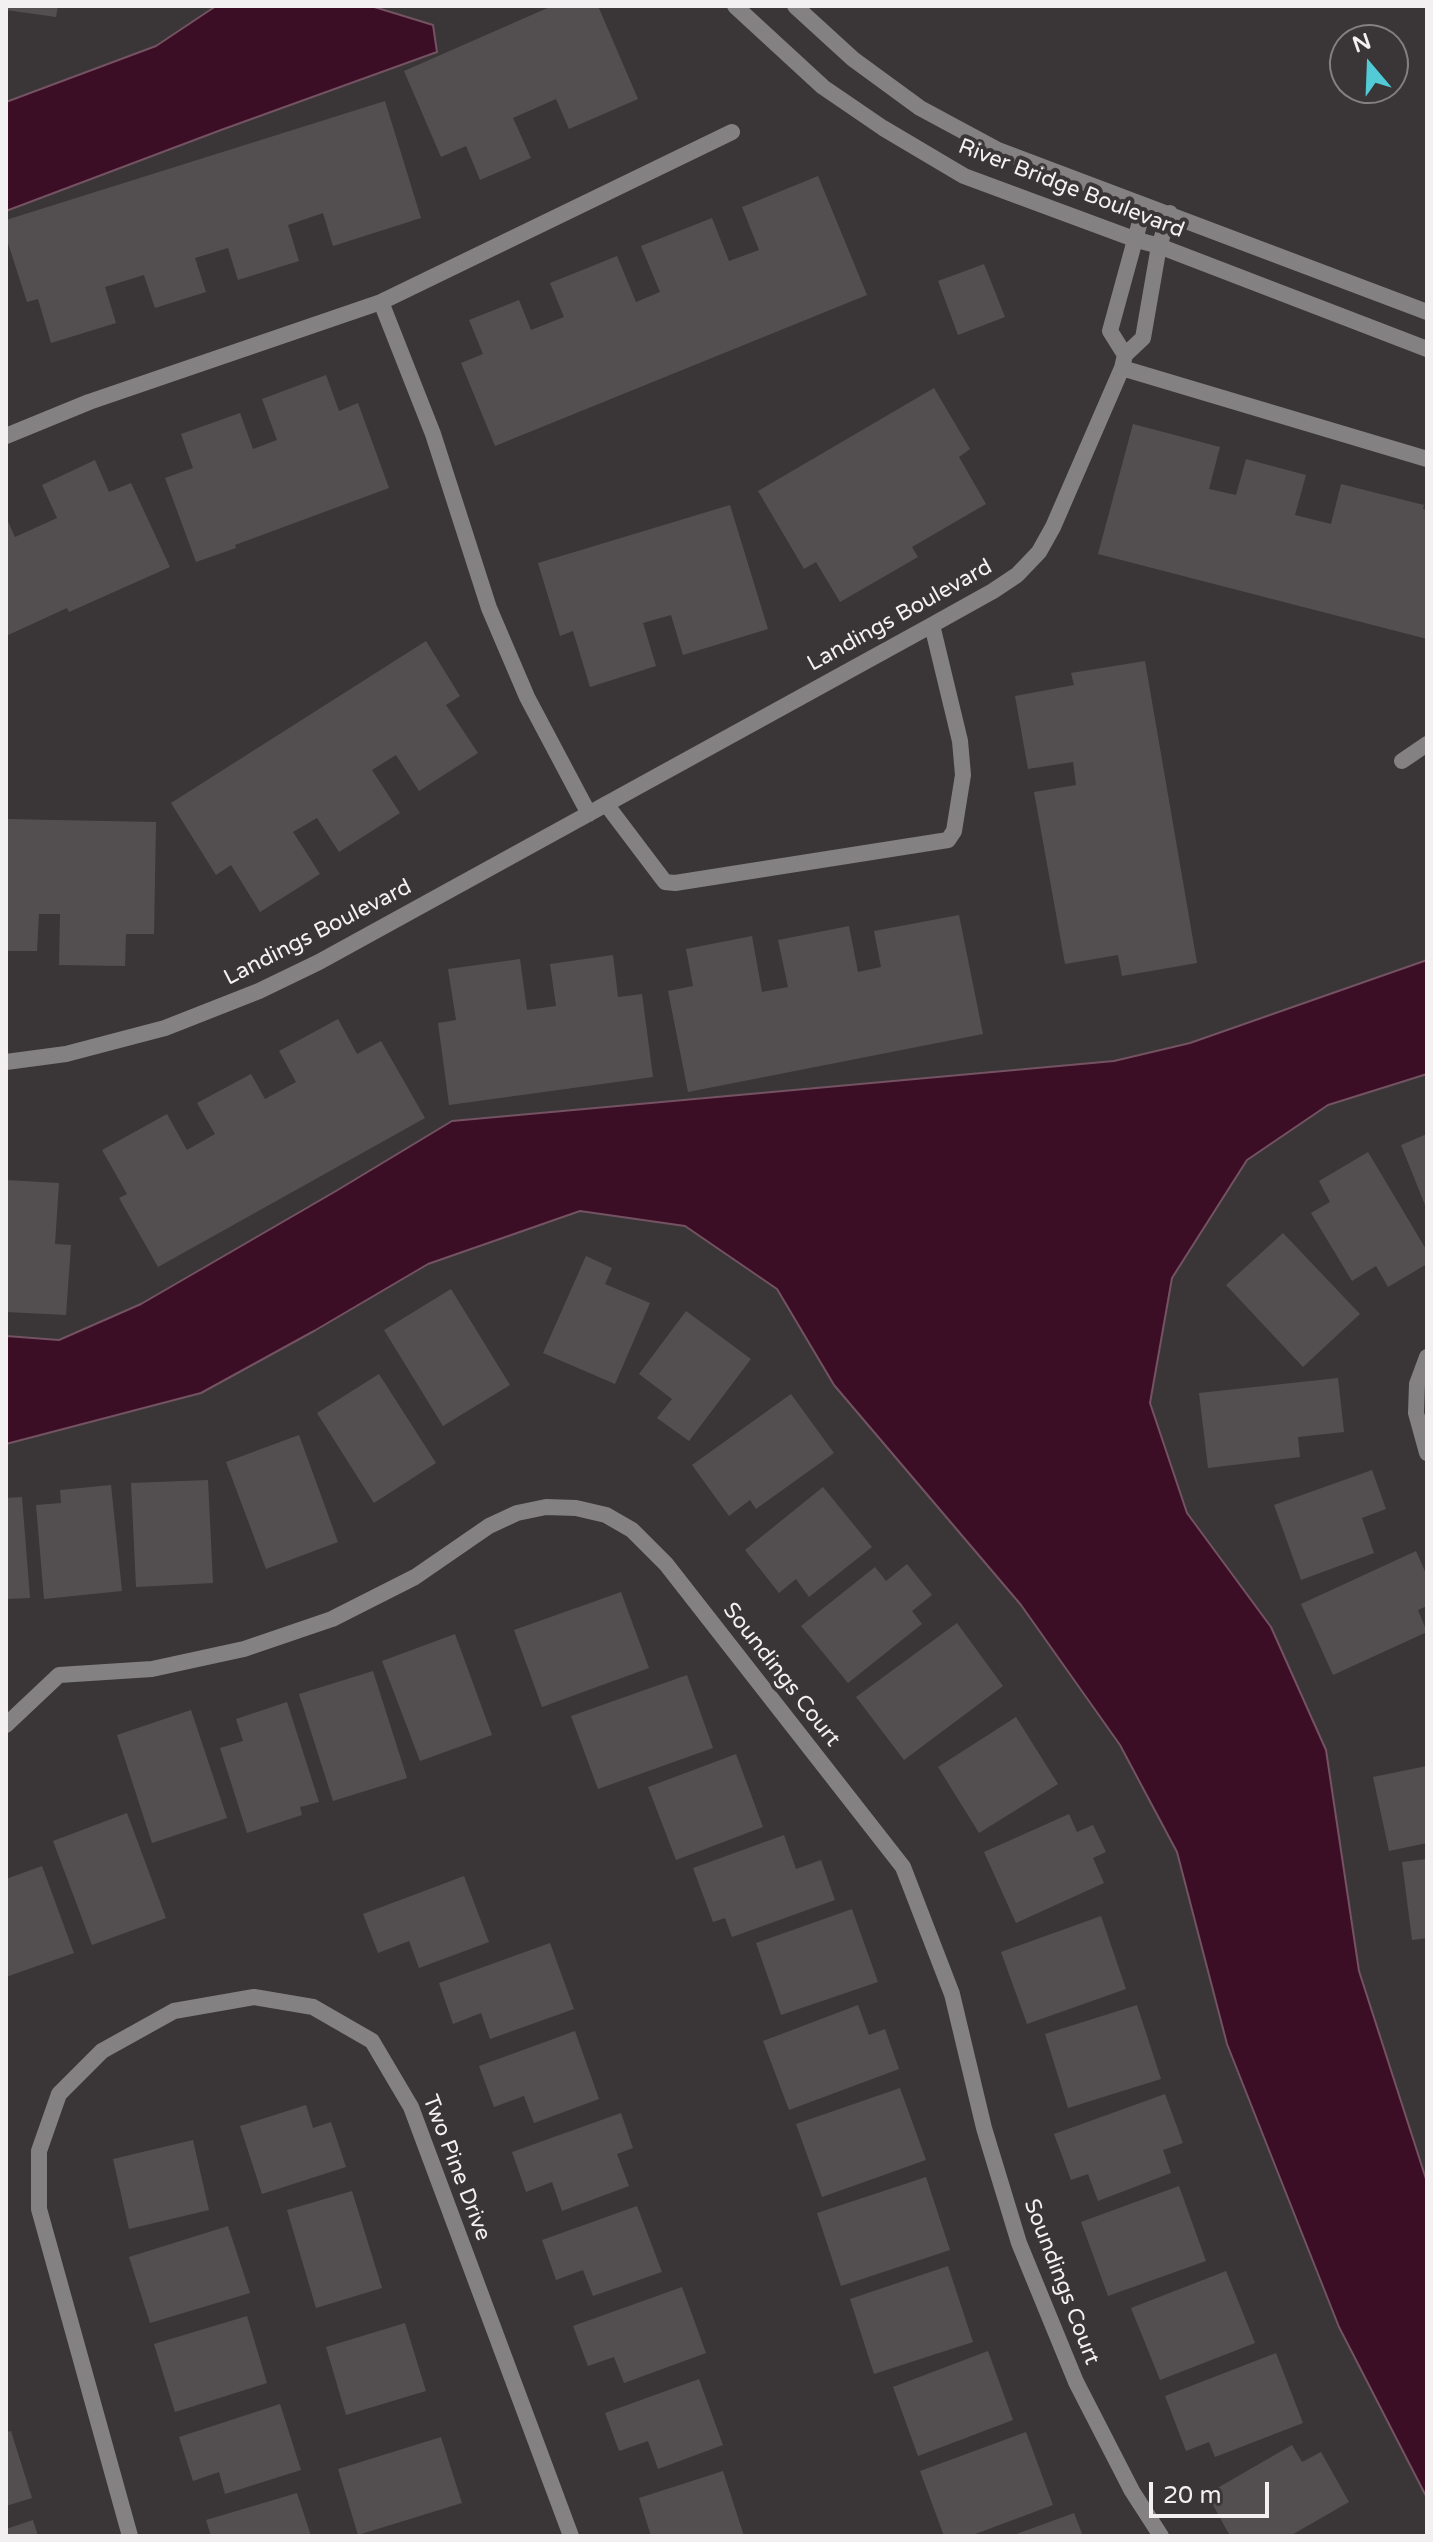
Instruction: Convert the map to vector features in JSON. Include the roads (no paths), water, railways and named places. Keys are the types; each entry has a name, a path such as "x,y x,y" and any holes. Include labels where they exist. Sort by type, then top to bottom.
{"street":[{"name":"River Bridge Boulevard","path":"735,6 823,87 883,128 964,176 1159,246 1427,349"},
{"name":"River Bridge Boulevard","path":"795,6 853,59 920,108 998,150 1427,312"},
{"path":"6,436 89,402 381,302 732,132"},
{"path":"1144,207 1110,331 1123,362 1427,459"},
{"name":"Landings Boulevard","path":"6,1062 66,1054 165,1028 259,991 319,962 589,814 1017,575 1039,552 1053,527 1123,362 1143,338 1159,246 1170,213"},
{"path":"381,302 433,434 489,608 527,697 589,814"},
{"path":"606,804 665,882 675,883 948,840 954,831 963,775 960,741 932,625"},
{"path":"1402,761 1427,744"},
{"path":"1427,1357 1417,1384 1416,1413 1427,1453"},
{"name":"Soundings Court","path":"6,1725 59,1675 152,1669 244,1649 332,1619 415,1577 489,1526 517,1513 546,1507 576,1508 606,1515 632,1530 666,1564 903,1867 952,1994 984,2128 1019,2243 1076,2382 1132,2491 1161,2536"},
{"name":"Two Pine Drive","path":"130,2536 39,2209 39,2151 59,2094 102,2051 174,2011 254,1997 313,2007 372,2041 411,2107 571,2536"}]}
